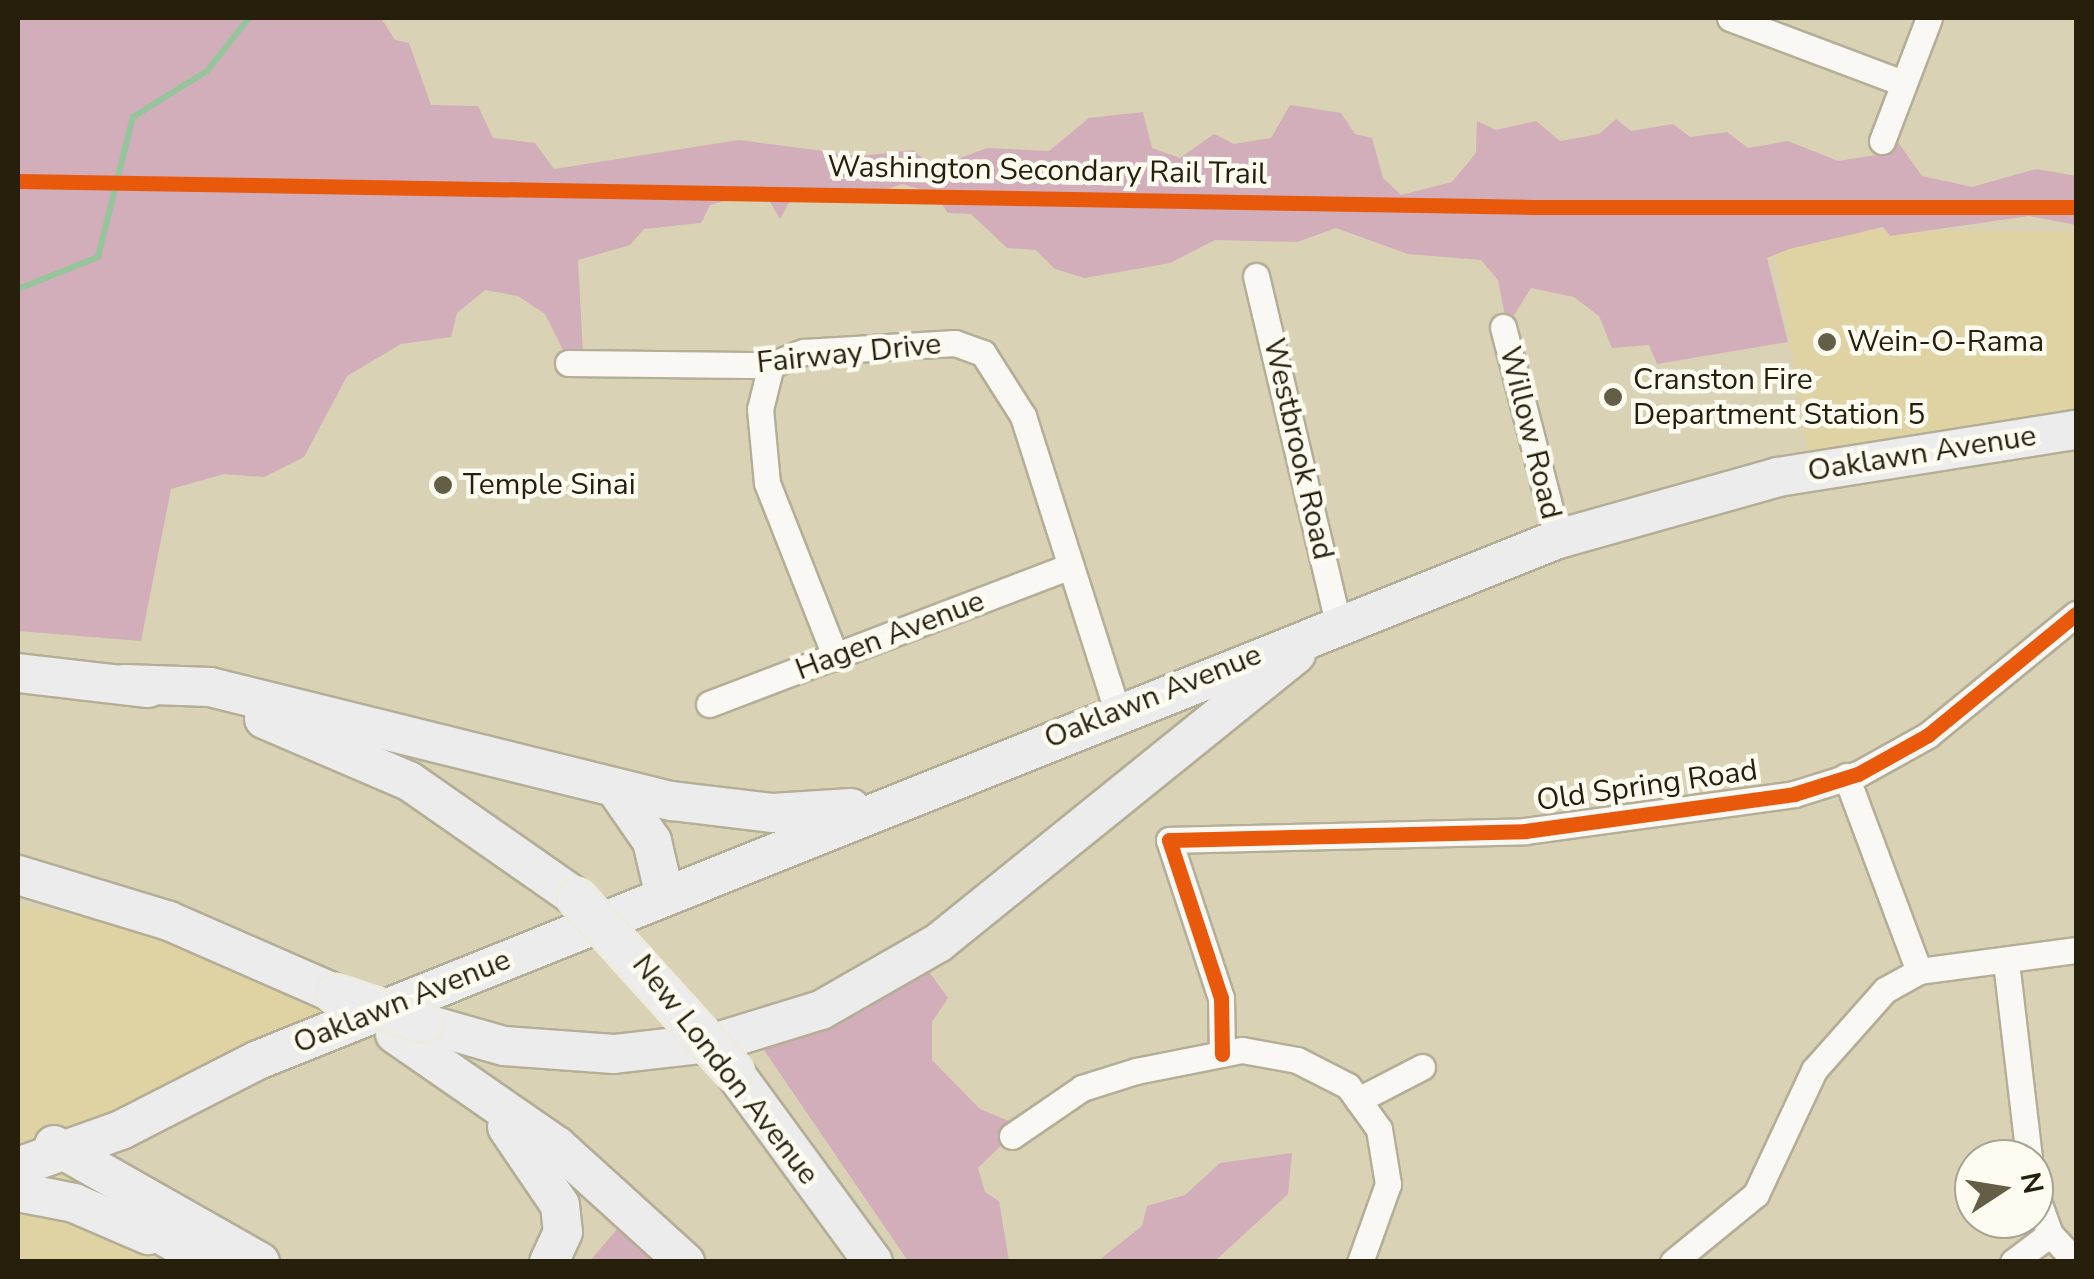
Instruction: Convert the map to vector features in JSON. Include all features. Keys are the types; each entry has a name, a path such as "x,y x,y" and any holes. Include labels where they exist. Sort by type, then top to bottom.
{"main road":[{"name":"Oaklawn Avenue","path":"37,1151 147,1117 258,1060 1338,623 1558,539 1778,477 2076,430"},
{"path":"18,875 169,922 409,1028 523,1049 614,1054 717,1042 821,1010 938,943 1338,623"},
{"name":"New London Avenue","path":"18,673 124,684 210,701 362,759 495,834 577,898 734,1072 872,1262"},
{"path":"124,684 210,687 616,788 744,812 894,804"},
{"path":"616,788 652,842 665,898"},
{"path":"409,1028 467,1079 600,1181 685,1262"},
{"name":"Oaklawn Avenue","path":"37,1151 212,1068 258,1060"},
{"path":"467,1079 554,1192 563,1232 549,1262"},
{"path":"146,1197 134,1158 147,1117"},
{"path":"37,1151 146,1197 260,1262"},
{"path":"37,1151 196,1256"},
{"path":"18,1192 74,1202 196,1256"}],"street":[{"path":"1730,18 1904,83"},
{"path":"1882,140 1929,18"},
{"name":"Westbrook Road","path":"1256,276 1338,623"},
{"name":"Willow Road","path":"1503,327 1558,539"},
{"name":"Fairway Drive","path":"568,364 771,365 804,352 936,344 983,353 1023,416 1117,712"},
{"path":"771,365 760,408 768,484 836,658"},
{"name":"Hagen Avenue","path":"710,704 1070,566"},
{"name":"Old Spring Road","path":"1222,1054 1221,998 1170,840 1525,831 1794,794 1846,776 1928,735 2076,614"},
{"path":"1846,776 1920,971"},
{"path":"1673,1262 1756,1194 1814,1070 1848,1023 1920,971 2076,950"},
{"path":"2006,962 2027,1139"},
{"path":"1012,1136 1082,1088 1222,1054 1297,1060 1358,1100 1379,1129 1388,1184 1360,1262"},
{"path":"1358,1100 1422,1067"},
{"path":"2054,1238 2076,1262"},
{"path":"2013,1262 2043,1239"}],"shaded area":[{"path":"18,18 381,18 395,40 409,43 431,105 478,106 493,138 535,143 554,169 739,140 860,156 913,150 934,168 987,148 1049,151 1089,118 1143,112 1152,148 1180,158 1214,134 1234,144 1271,138 1290,105 1341,113 1355,134 1372,138 1383,178 1401,195 1452,182 1476,153 1477,121 1496,130 1536,121 1560,141 1599,134 1616,119 1631,131 1673,124 1690,137 1727,132 1748,148 1788,141 1838,161 1876,155 1890,131 1922,176 1972,187 2036,169 2076,176 2076,225 2029,216 1890,236 1883,227 1789,249 1767,258 1788,342 1657,364 1649,345 1612,348 1599,316 1574,297 1531,288 1507,326 1498,280 1481,260 1408,254 1336,228 1297,242 1215,240 1170,263 1085,278 1055,269 1036,250 1007,248 971,214 948,213 934,193 902,184 854,201 830,190 790,201 780,219 769,200 749,194 710,205 701,223 644,229 630,245 578,260 583,354 566,356 545,314 518,296 485,290 457,313 451,337 401,344 347,376 304,457 264,477 224,474 171,489 141,641 18,631"},
{"path":"1771,229 2076,232 2076,428 1811,471"},
{"path":"18,905 140,927 337,1017 42,1164 257,1261 18,1261"},
{"path":"919,958 948,998 932,1022 932,1060 980,1109 1021,1126 978,1168 985,1192 999,1201 1009,1261 908,1261 757,1040"},
{"path":"1292,1153 1288,1194 1217,1259 1098,1261 1142,1226 1147,1206 1185,1195 1220,1163"},
{"path":"619,1227 679,1262 589,1262"}],"waterway":[{"path":"18,289 98,257 133,117 207,71 249,18"}],"cycle path":[{"name":"Washington Secondary Rail Trail","path":"18,181 1533,207 2076,207"},
{"path":"1222,1054 1221,998 1169,840 1525,831 1794,794 1858,774 1928,735 2076,614"}],"place":[{"name":"Wein-O-Rama","path":"1827,342"},
{"name":"Cranston Fire Department Station 5","path":"1613,397"},
{"name":"Temple Sinai","path":"443,485"}]}
